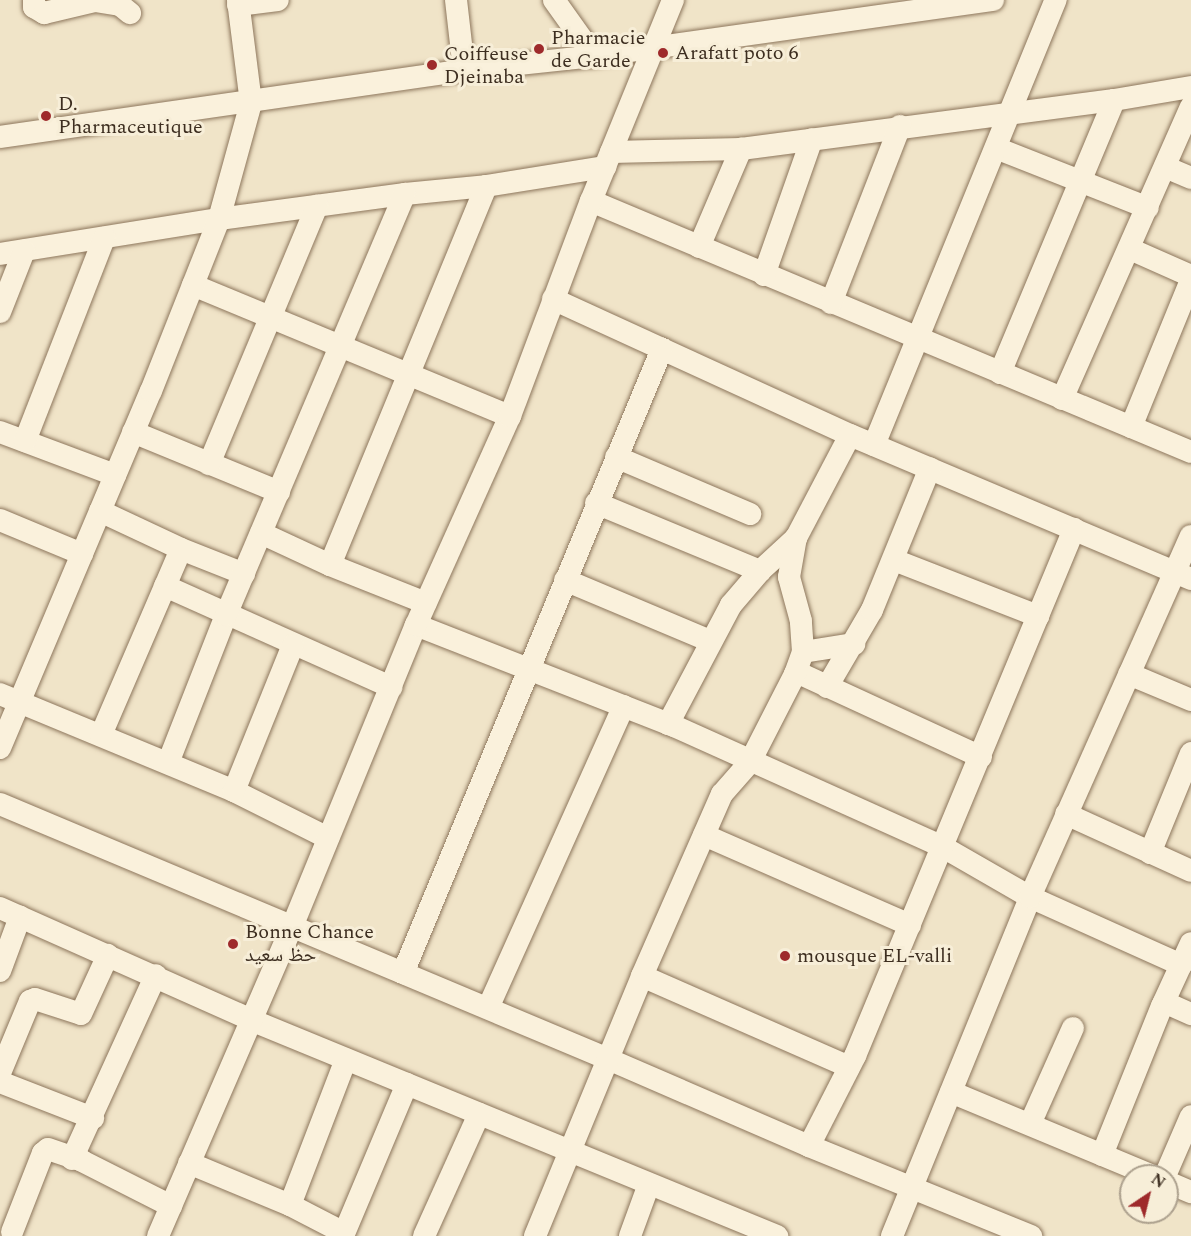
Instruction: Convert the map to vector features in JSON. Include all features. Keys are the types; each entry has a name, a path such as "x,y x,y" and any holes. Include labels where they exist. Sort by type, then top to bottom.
{"street":[{"path":"34,0 34,7 44,13 95,1 120,5 130,13"},
{"path":"0,748 10,698 82,554 134,432 219,219 251,103 238,3 278,0"},
{"path":"456,0 464,70"},
{"path":"554,0 594,56"},
{"path":"158,1236 291,927 416,625 510,416 591,201 673,0"},
{"path":"0,137 251,103 464,70 594,56 920,5 993,0"},
{"path":"874,445 1056,0"},
{"path":"0,254 219,219 405,194 486,186 608,160 741,149 900,126 1114,100 1191,87"},
{"path":"1000,373 1114,100"},
{"path":"1062,399 1191,107"},
{"path":"831,303 900,126"},
{"path":"764,275 812,139"},
{"path":"996,148 1148,208"},
{"path":"699,247 741,149"},
{"path":"1165,167 1191,178"},
{"path":"330,565 486,186"},
{"path":"168,763 226,615 342,347 405,194"},
{"path":"591,201 1191,452"},
{"path":"209,464 273,318 317,206"},
{"path":"25,441 104,238"},
{"path":"1130,249 1191,278 1131,427"},
{"path":"0,312 24,251"},
{"path":"193,285 510,416"},
{"path":"553,298 850,435 1183,576"},
{"path":"403,973 596,503 662,349"},
{"path":"0,432 115,475"},
{"path":"134,432 279,492"},
{"path":"535,1236 642,976 722,794 750,762 795,674 803,652 801,621 789,577 796,538 850,435"},
{"path":"616,457 750,514"},
{"path":"827,687 854,644 894,560 930,468"},
{"path":"596,503 760,570"},
{"path":"100,511 181,549 244,574"},
{"path":"0,520 82,554"},
{"path":"809,1146 849,1067 910,925 1074,529"},
{"path":"261,533 330,565 426,603"},
{"path":"892,1236 1066,814 1129,674 1183,576 1191,536"},
{"path":"668,724 731,605 760,570 796,538"},
{"path":"101,735 181,549"},
{"path":"894,560 1038,616"},
{"path":"565,580 710,641"},
{"path":"165,586 391,687"},
{"path":"416,625 668,724 943,847 1030,897 1181,965"},
{"path":"803,652 854,644"},
{"path":"234,791 293,645"},
{"path":"795,674 803,675 981,757"},
{"path":"1129,674 1191,700"},
{"path":"10,698 234,791 328,838"},
{"path":"488,1008 624,706"},
{"path":"1150,853 1191,753"},
{"path":"0,804 488,1008 809,1146 913,1186 998,1230 1031,1236"},
{"path":"1066,814 1191,871"},
{"path":"704,835 910,925"},
{"path":"0,971 10,913 156,975 251,1020 777,1236"},
{"path":"1102,1155 1164,1002 1191,943"},
{"path":"0,1073 30,1001 35,999 81,1014 108,955"},
{"path":"72,1159 93,1118 156,975"},
{"path":"642,976 849,1067"},
{"path":"1164,1002 1191,1014"},
{"path":"1030,1124 1073,1028"},
{"path":"290,1205 346,1059"},
{"path":"0,1082 93,1118"},
{"path":"189,1163 290,1205 344,1234 407,1084"},
{"path":"951,1092 1124,1164"},
{"path":"424,1236 479,1114"},
{"path":"1171,1164 1191,1116"},
{"path":"11,1232 45,1151 48,1149 82,1161 171,1206"},
{"path":"630,1236 649,1184"}],"place":[{"name":"Pharmacie de Garde","path":"539,49"},
{"name":"Arafatt poto 6","path":"663,53"},
{"name":"Coiffeuse Djeinaba","path":"432,65"},
{"name":"D. Pharmaceutique","path":"46,116"},
{"name":"Bonne Chance حظ سعيد","path":"233,944"},
{"name":"mousque EL-valli","path":"785,956"}]}
